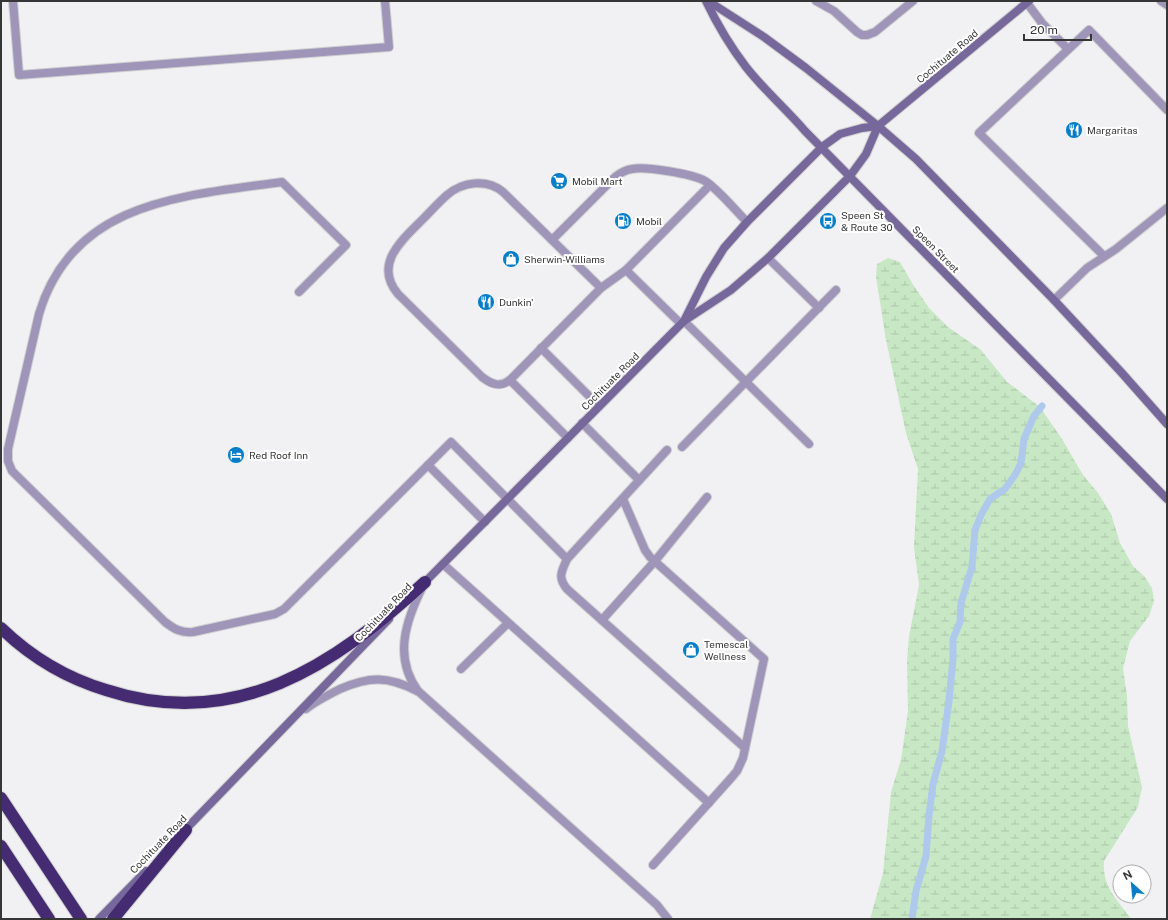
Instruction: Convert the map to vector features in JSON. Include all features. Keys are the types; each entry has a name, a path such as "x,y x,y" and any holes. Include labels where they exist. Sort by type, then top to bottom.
{"highway":[{"path":"1,628 12,639 39,660 69,676 101,689 134,698 170,703 220,701 236,698 269,688 285,682 312,668 361,636 399,606 425,582"},
{"path":"1,798 81,919"},
{"path":"113,919 186,830"},
{"path":"1,846 49,919"}],"main road":[{"name":"Speen Street","path":"707,1 745,24 785,52 878,126 916,159 1054,300 1167,424"},
{"name":"Speen Street","path":"707,1 725,36 747,68 850,176 1167,499"},
{"name":"Cochituate Road","path":"99,919 442,564 682,322 731,290 768,258 850,176 866,154 878,126 1028,2"},
{"name":"Cochituate Road","path":"682,322 706,277 724,248 747,222 822,147 840,134 862,128 878,126"}],"lane":[{"path":"13,1 19,75 389,47 386,1"},
{"path":"822,2 857,32 862,35 867,35 875,32 912,1"},
{"path":"1161,1 1167,5"},
{"path":"1028,2 1042,23 1068,49"},
{"path":"1104,256 978,133 1089,30 1167,110"},
{"path":"552,240 615,176 630,169 642,168 692,176 710,186 747,222"},
{"path":"299,292 346,244 282,182 170,199 134,211 104,227 83,243 66,260 55,276 44,300 39,314 8,449 8,461 12,470 165,622 178,631 188,632 275,614 284,609 451,442 567,559"},
{"path":"601,288 500,188 478,183 461,187 448,195 399,244 390,261 389,277 391,283 394,289 404,300 486,381 496,385 506,383 601,288 626,270 710,186"},
{"path":"1054,300 1081,272 1121,246 1167,208"},
{"path":"768,258 819,308"},
{"path":"626,270 746,382 809,444"},
{"path":"682,447 836,290"},
{"path":"541,348 600,406"},
{"path":"510,380 568,438"},
{"path":"582,423 639,480"},
{"path":"667,450 567,559 561,575 561,580 563,584 602,620 745,748"},
{"path":"428,465 485,522"},
{"path":"602,620 655,561 707,497"},
{"path":"623,499 645,550 655,561 764,659 743,758 737,771 653,865"},
{"path":"442,564 709,803"},
{"path":"425,582 410,615 404,644 404,656 408,676 418,691 657,905 668,919"},
{"path":"461,669 508,623"},
{"path":"297,715 322,697 368,679 390,680 418,691"}],"green space":[{"path":"888,258 900,262 929,308 948,327 981,350 1007,382 1040,407 1062,439 1083,475 1098,493 1111,514 1120,543 1133,566 1144,576 1152,588 1154,601 1149,616 1130,641 1123,668 1127,696 1128,726 1142,787 1138,807 1104,861 1105,878 1112,892 1112,904 1120,904 1131,919 870,919 883,873 891,792 901,760 908,711 907,661 909,636 919,585 914,547 918,469 906,433 886,340 876,277 877,264"}],"waterway":[{"path":"912,919 916,891 926,856 933,784 942,751 949,701 953,659 953,639 960,622 961,603 972,567 975,530 990,499 1005,489 1015,475 1021,463 1024,439 1034,416 1042,406"}],"place":[{"name":"Margaritas","path":"1074,130"},
{"name":"Mobil Mart","path":"559,181"},
{"name":"Mobil","path":"623,221"},
{"name":"Speen St & Route 30","path":"828,221"},
{"name":"Sherwin-Williams","path":"511,259"},
{"name":"Dunkin'","path":"486,302"},
{"name":"Red Roof Inn","path":"236,455"},
{"name":"Temescal Wellness","path":"691,650"}]}
